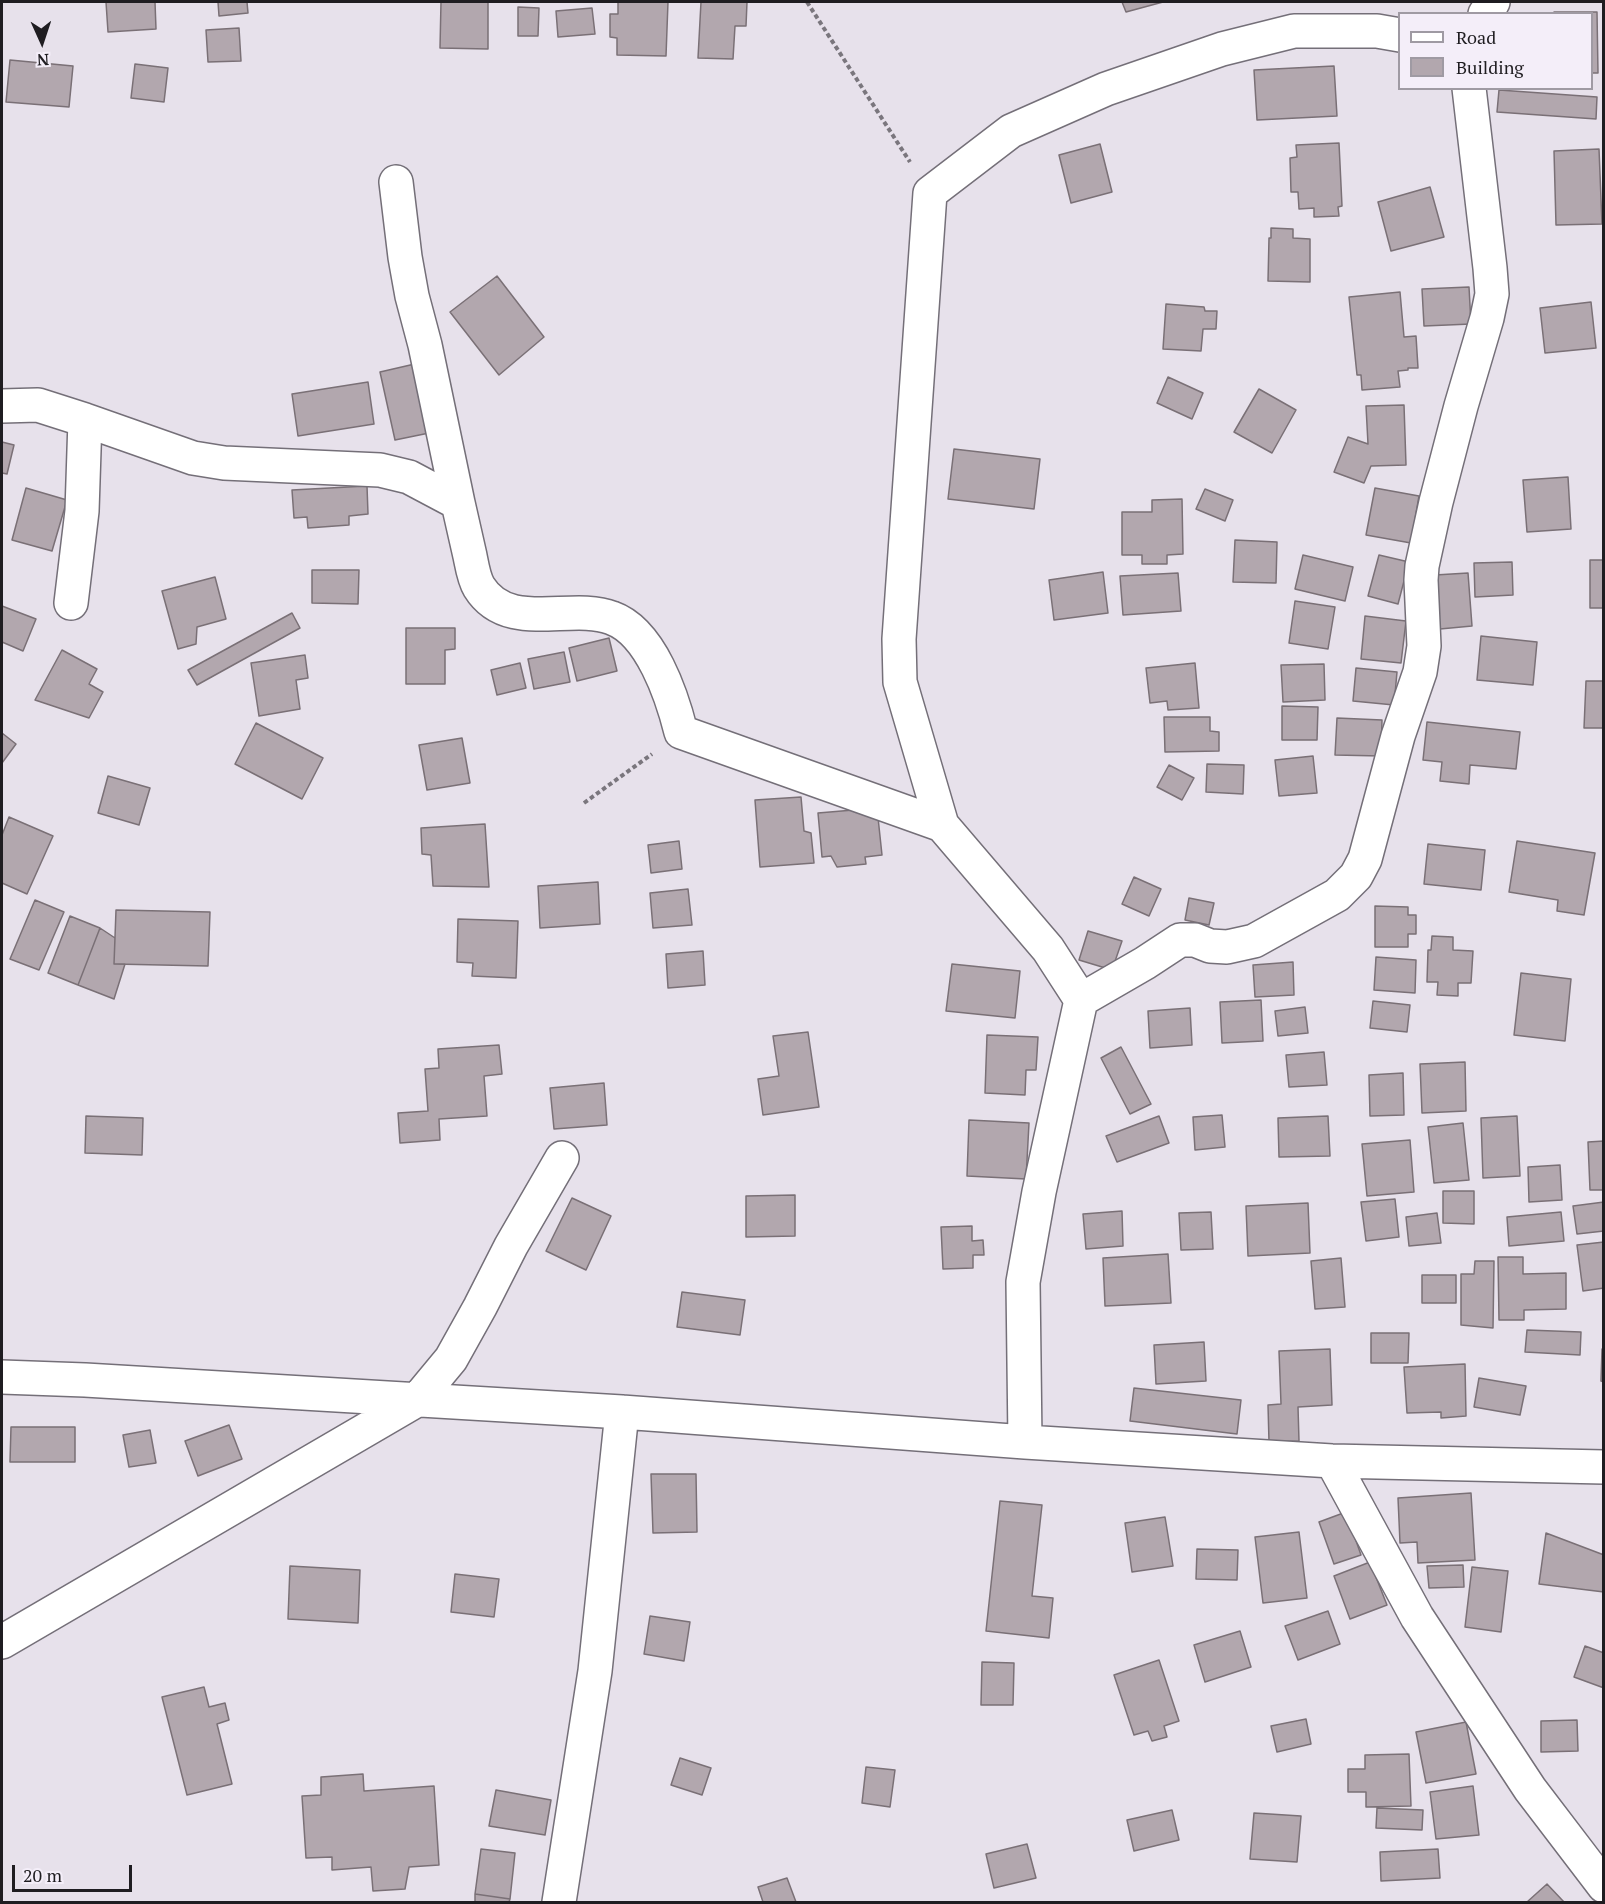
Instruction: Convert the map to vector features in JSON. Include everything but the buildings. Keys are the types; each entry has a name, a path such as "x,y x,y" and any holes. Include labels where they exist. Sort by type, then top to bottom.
{"street":[{"path":"1025,1442 1023,1282 1039,1192 1081,1000 1048,949 942,825 900,682 899,639 930,193 1011,131 1106,89 1222,49 1294,31 1377,31 1398,35"},
{"path":"1081,1000 1180,940 1195,940 1210,946 1227,947 1254,941 1337,895 1356,876 1365,859 1398,736 1420,672 1424,645 1422,566 1436,502 1492,294 1469,90"},
{"path":"396,182 412,296 479,587 492,601 508,610 526,614 555,615 588,612 614,618 634,632 661,672 674,703 681,732 942,825"},
{"path":"2,406 38,405 193,458 224,463 380,470 409,477 458,502"},
{"path":"70,603 82,511 85,420"},
{"path":"2,1641 417,1400 451,1359 511,1246 562,1158"},
{"path":"2,1377 622,1412 1025,1442 1332,1461 1604,1467"},
{"path":"559,1902 595,1671 622,1412"},
{"path":"1332,1461 1417,1617 1530,1789 1604,1886"}],"path":[{"path":"807,2 930,193"},
{"path":"584,803 681,732"}]}
